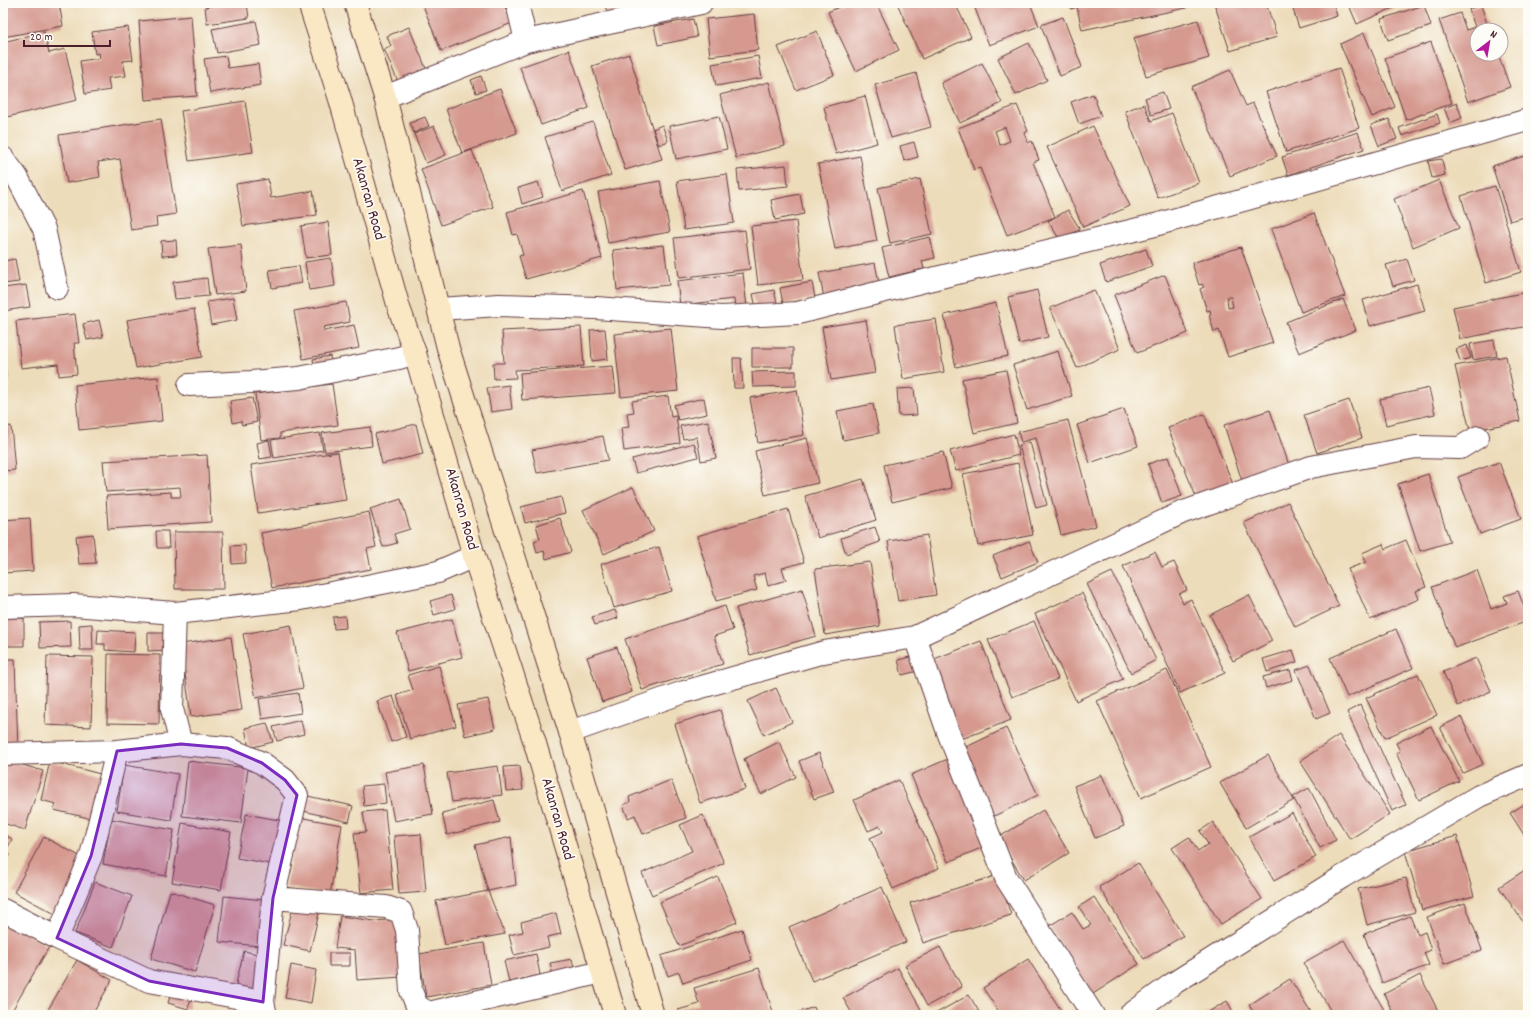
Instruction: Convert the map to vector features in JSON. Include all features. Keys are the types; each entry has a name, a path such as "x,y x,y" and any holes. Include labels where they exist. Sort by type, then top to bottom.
{"main road":[{"name":"Akanran Road","path":"309,3 340,99 400,308 415,353 474,556 534,740 615,1015"},
{"path":"355,3 385,97 448,348 570,732 653,1015"}],"street":[{"path":"517,3 526,41"},
{"path":"385,97 526,41 701,3"},
{"path":"439,309 499,305 596,308 722,317 798,314 928,280 1155,225 1528,120"},
{"path":"3,158 17,177 44,229 57,288"},
{"path":"189,385 299,378 398,358 415,353"},
{"path":"570,732 684,692 824,652 915,636 1181,513 1310,468 1416,447 1460,448 1478,437"},
{"path":"3,607 74,605 176,613 301,599 438,572 474,556"},
{"path":"176,613 172,709 181,744"},
{"path":"915,636 948,732 1006,878 1093,1015"},
{"path":"3,754 117,751 181,744 227,748 262,763 285,780 297,795 273,898 264,1008 149,981 57,938 3,910"},
{"path":"57,938 91,856 117,751"},
{"path":"1130,1015 1171,984 1342,877 1479,796 1528,775"},
{"path":"273,898 386,907 401,912 407,930 412,991 417,1006 429,1013 602,972"}],"highlighted area":[{"path":"181,744 227,748 262,763 285,780 297,795 273,898 263,1002 149,981 57,938 91,856 117,751"}],"building":[{"path":"3,3 59,3 63,26 3,37"},
{"path":"227,3 247,3 249,18 207,24 205,7"},
{"path":"422,3 503,3 512,23 441,51"},
{"path":"605,3 628,3 629,10 607,14"},
{"path":"848,3 876,3 899,50 856,71 828,12"},
{"path":"897,3 955,3 971,37 922,59"},
{"path":"973,3 1030,3 1039,26 989,45"},
{"path":"1070,3 1185,3 1186,8 1082,30 1077,7 1071,9"},
{"path":"1214,3 1266,3 1277,37 1230,51"},
{"path":"1291,3 1333,3 1337,16 1299,28"},
{"path":"1348,3 1401,3 1402,4 1357,24"},
{"path":"1424,5 1431,26 1388,40 1381,19"},
{"path":"1481,5 1486,22 1473,22 1469,9"},
{"path":"1460,13 1466,30 1469,29 1469,62 1501,62 1510,87 1468,102 1439,20"},
{"path":"754,14 758,50 710,56 706,19"},
{"path":"191,16 197,96 145,100 139,21"},
{"path":"1063,17 1082,67 1060,76 1041,25"},
{"path":"693,19 697,37 658,45 654,26"},
{"path":"1198,20 1209,58 1146,76 1134,38"},
{"path":"256,21 261,45 217,53 212,29"},
{"path":"128,27 133,60 123,61 126,76 108,78 110,90 85,94 80,61 100,58 99,53 95,54 92,32"},
{"path":"409,27 427,71 398,82 384,49 391,46 387,36"},
{"path":"817,31 834,75 796,90 778,47"},
{"path":"44,32 49,53 65,49 77,100 3,118 3,42"},
{"path":"1364,33 1395,107 1372,117 1340,44"},
{"path":"1431,42 1452,103 1406,120 1385,58"},
{"path":"1029,43 1047,80 1016,95 998,58"},
{"path":"569,50 589,108 541,125 520,67"},
{"path":"629,54 662,159 625,170 592,66"},
{"path":"226,56 228,68 258,64 261,85 210,93 204,59"},
{"path":"758,56 762,78 716,86 712,64"},
{"path":"982,63 1002,103 960,123 941,83"},
{"path":"1339,68 1359,128 1286,152 1266,92"},
{"path":"1230,70 1246,106 1253,103 1277,156 1230,176 1191,87"},
{"path":"916,73 931,127 891,138 875,85"},
{"path":"481,76 486,90 476,93 471,80"},
{"path":"769,82 785,146 736,158 720,95"},
{"path":"500,89 517,133 462,153 446,109"},
{"path":"1163,92 1169,109 1151,115 1145,98"},
{"path":"1093,94 1101,116 1079,124 1071,102"},
{"path":"865,96 877,143 836,154 824,107"},
{"path":"245,101 253,152 189,161 181,111"},
{"path":"1457,103 1462,118 1450,123 1444,108"},
{"path":"1144,104 1151,121 1172,113 1199,183 1158,198 1125,111"},
{"path":"1017,105 1028,131 1024,133 1028,143 1032,141 1039,160 1033,162 1055,217 1007,235 980,168 974,170 958,128","holes":["1005,127 1010,141 1000,145 995,131"]},
{"path":"1437,114 1440,123 1402,136 1399,128"},
{"path":"719,116 727,149 676,159 669,126"},
{"path":"425,117 429,126 414,133 410,123"},
{"path":"161,119 176,214 156,217 157,226 131,230 120,159 98,162 100,177 67,183 59,135"},
{"path":"1389,119 1397,139 1379,146 1371,125"},
{"path":"593,122 611,175 562,191 545,137"},
{"path":"662,125 668,141 659,145 653,129"},
{"path":"434,126 446,155 426,163 414,134"},
{"path":"1093,126 1130,206 1083,227 1047,147"},
{"path":"1358,132 1364,149 1288,175 1282,157"},
{"path":"914,142 918,157 904,161 900,146"},
{"path":"472,150 493,207 441,225 421,169"},
{"path":"1528,155 1528,216 1510,221 1492,166"},
{"path":"860,156 877,241 835,249 818,164"},
{"path":"1442,159 1445,175 1432,178 1428,161"},
{"path":"786,165 788,186 739,191 737,170"},
{"path":"727,174 734,223 684,230 677,181"},
{"path":"268,179 271,198 313,191 317,215 243,226 236,184"},
{"path":"920,179 932,234 890,243 878,188"},
{"path":"1439,180 1459,228 1413,247 1394,199"},
{"path":"660,181 670,232 608,243 598,192"},
{"path":"538,182 543,197 522,204 518,188"},
{"path":"1495,186 1521,272 1486,283 1461,196"},
{"path":"583,191 602,258 526,279 519,256 523,255 517,234 513,235 507,212"},
{"path":"800,194 804,214 775,220 771,200"},
{"path":"1068,210 1080,229 1060,240 1048,221"},
{"path":"1314,213 1345,296 1301,312 1271,229"},
{"path":"796,221 803,280 758,285 751,226"},
{"path":"328,222 332,255 306,258 301,226"},
{"path":"745,230 750,269 679,278 674,238"},
{"path":"930,237 935,258 922,261 924,269 889,277 882,248"},
{"path":"176,240 177,255 162,256 161,241"},
{"path":"241,245 246,291 215,295 208,249"},
{"path":"664,245 669,285 617,290 613,250"},
{"path":"1241,247 1273,343 1228,357 1219,330 1214,332 1209,315 1211,315 1210,310 1207,311 1200,289 1204,287 1202,284 1199,285 1192,263","holes":["1227,297 1231,297 1233,307 1228,308"]},
{"path":"1146,249 1152,266 1106,282 1100,265"},
{"path":"331,258 335,286 309,290 305,262"},
{"path":"15,259 19,282 3,284 3,261"},
{"path":"1407,259 1414,280 1393,286 1386,265"},
{"path":"875,263 880,288 824,298 819,273"},
{"path":"299,266 302,283 272,288 269,270"},
{"path":"743,273 747,307 735,308 734,299 680,305 677,281"},
{"path":"1165,275 1188,333 1137,353 1114,295"},
{"path":"207,278 209,296 175,299 173,282"},
{"path":"812,282 815,298 783,304 780,288"},
{"path":"1417,284 1425,311 1370,326 1363,300"},
{"path":"26,285 30,307 3,311 3,288"},
{"path":"774,290 778,307 757,312 753,294"},
{"path":"1037,290 1048,337 1019,344 1008,297"},
{"path":"1094,290 1120,349 1077,368 1050,308"},
{"path":"1522,293 1528,326 1460,339 1453,307"},
{"path":"233,298 237,320 211,325 207,302"},
{"path":"1343,299 1356,330 1299,353 1286,322"},
{"path":"346,302 350,322 323,327 324,331 354,325 359,348 303,359 294,311"},
{"path":"996,303 1008,356 956,367 944,315"},
{"path":"194,309 202,357 136,368 127,320"},
{"path":"75,314 79,343 74,343 77,374 59,376 58,364 21,368 16,321"},
{"path":"936,319 944,372 903,379 895,325"},
{"path":"99,320 103,337 87,340 83,324"},
{"path":"866,320 875,373 831,380 822,327"},
{"path":"581,327 584,366 515,370 516,378 494,379 493,363 504,363 502,331"},
{"path":"671,328 678,391 621,397 614,334"},
{"path":"605,329 608,359 592,361 590,330"},
{"path":"4,339 6,378 3,378"},
{"path":"1494,340 1497,356 1473,360 1470,344"},
{"path":"1467,345 1471,358 1460,361 1456,349"},
{"path":"752,348 793,348 793,367 752,367"},
{"path":"1058,351 1072,396 1027,410 1013,365"},
{"path":"330,356 332,367 315,370 313,359"},
{"path":"1506,356 1520,421 1470,431 1455,366"},
{"path":"733,358 741,358 743,388 734,388"},
{"path":"613,366 616,393 522,400 520,373"},
{"path":"1006,370 1017,423 974,433 962,379"},
{"path":"796,371 796,386 753,387 752,372"},
{"path":"158,377 162,421 79,430 75,385"},
{"path":"332,384 338,425 280,433 280,438 261,440 255,394"},
{"path":"509,385 512,409 491,412 487,388"},
{"path":"914,388 917,415 899,416 897,389"},
{"path":"1429,388 1435,414 1386,425 1380,399"},
{"path":"4,389 6,415 3,415"},
{"path":"797,390 804,435 758,443 750,398"},
{"path":"668,396 671,417 676,416 680,443 624,451 621,428 629,427 627,413 634,412 632,401"},
{"path":"252,398 257,422 242,425 241,421 233,423 230,401"},
{"path":"704,398 707,414 678,420 674,405"},
{"path":"1349,400 1362,438 1317,453 1304,415"},
{"path":"873,404 879,433 843,440 837,411"},
{"path":"1124,409 1138,446 1090,463 1077,425"},
{"path":"1270,410 1290,468 1243,484 1224,425"},
{"path":"1204,414 1233,484 1197,499 1168,428"},
{"path":"1068,420 1096,526 1061,535 1036,438 1021,442 1018,432"},
{"path":"708,421 716,458 701,461 697,437 683,439 680,426"},
{"path":"416,424 423,454 382,464 375,434"},
{"path":"11,426 15,470 3,471 3,427"},
{"path":"370,427 372,446 325,452 322,433"},
{"path":"320,433 323,450 274,458 271,440"},
{"path":"1014,434 1019,455 956,471 950,451"},
{"path":"603,436 608,460 537,473 532,450"},
{"path":"807,438 818,483 765,495 755,451"},
{"path":"269,440 272,457 260,459 257,443"},
{"path":"1030,442 1047,505 1036,508 1019,445"},
{"path":"694,443 698,457 636,473 632,459"},
{"path":"338,452 346,500 258,513 251,465"},
{"path":"943,452 952,488 892,502 884,465"},
{"path":"207,455 211,522 108,529 106,496 171,492 171,497 181,497 180,487 106,492 103,461"},
{"path":"1168,457 1182,496 1162,503 1148,464"},
{"path":"1499,462 1521,519 1480,534 1458,477"},
{"path":"1018,463 1033,535 978,546 963,474"},
{"path":"1428,474 1450,542 1420,551 1398,484"},
{"path":"863,479 876,520 818,538 805,496"},
{"path":"633,487 654,531 604,554 583,510"},
{"path":"561,497 565,513 525,523 521,507"},
{"path":"401,499 410,529 394,534 397,543 383,547 370,509"},
{"path":"1288,502 1339,606 1295,627 1244,523"},
{"path":"788,509 804,562 782,568 786,580 768,586 765,573 753,576 757,590 716,601 697,536"},
{"path":"369,512 376,547 367,549 371,569 272,588 261,533"},
{"path":"30,518 33,571 3,573 3,520"},
{"path":"560,518 571,552 546,559 544,551 537,553 534,541 540,539 536,525"},
{"path":"875,527 880,542 846,554 841,538"},
{"path":"156,531 168,531 169,548 157,548"},
{"path":"174,532 223,532 224,589 175,589"},
{"path":"93,534 96,563 79,564 76,536"},
{"path":"927,535 936,595 898,601 888,541"},
{"path":"1406,540 1426,587 1416,591 1419,599 1370,620 1348,569 1366,562 1362,553 1383,544 1385,549"},
{"path":"1029,541 1038,562 1002,577 993,556"},
{"path":"245,545 246,563 232,564 231,546"},
{"path":"659,547 672,591 614,608 601,564"},
{"path":"1155,552 1162,567 1174,562 1187,590 1179,594 1183,603 1191,599 1225,673 1180,693 1123,566"},
{"path":"870,562 880,626 825,635 815,569"},
{"path":"1477,570 1491,609 1507,603 1504,596 1518,591 1528,617 1528,621 1455,648 1432,587"},
{"path":"1112,572 1156,660 1131,673 1087,584"},
{"path":"802,589 816,636 750,655 736,608"},
{"path":"1082,593 1123,679 1076,701 1035,614"},
{"path":"451,595 455,609 434,615 430,601"},
{"path":"1249,595 1272,641 1233,661 1210,615"},
{"path":"725,606 733,630 714,636 723,664 642,690 625,639"},
{"path":"615,610 618,618 595,625 592,617"},
{"path":"345,616 346,628 334,629 333,617"},
{"path":"3,618 24,618 24,646 3,646"},
{"path":"452,619 462,657 408,671 397,633"},
{"path":"70,621 71,647 40,648 39,622"},
{"path":"1034,621 1058,679 1012,697 988,640"},
{"path":"92,624 93,650 80,650 79,625"},
{"path":"291,625 303,688 256,698 243,634"},
{"path":"1396,629 1413,668 1347,697 1330,658"},
{"path":"98,630 135,632 134,652 105,650 105,644 97,644"},
{"path":"148,633 169,633 169,650 148,651"},
{"path":"231,637 242,710 191,717 181,644"},
{"path":"981,641 1011,720 959,740 929,661"},
{"path":"617,647 632,692 602,702 587,657"},
{"path":"1293,650 1297,662 1267,672 1263,659"},
{"path":"108,654 160,655 159,724 107,723"},
{"path":"47,656 93,657 91,727 45,725"},
{"path":"914,656 918,671 902,675 898,660"},
{"path":"1476,658 1491,691 1458,706 1443,672"},
{"path":"3,659 15,659 18,751 3,752"},
{"path":"1310,665 1330,713 1316,719 1296,670"},
{"path":"439,666 456,726 410,739 397,695 413,690 408,675"},
{"path":"1167,670 1211,767 1141,798 1097,701"},
{"path":"1290,670 1293,680 1266,688 1263,677"},
{"path":"1418,674 1437,715 1385,738 1366,698"},
{"path":"776,688 792,722 764,735 748,701"},
{"path":"298,693 301,713 262,719 259,699"},
{"path":"393,696 406,737 391,742 377,701"},
{"path":"488,699 495,729 465,736 458,705"},
{"path":"1360,705 1406,805 1392,811 1347,712"},
{"path":"720,710 745,789 700,803 675,724"},
{"path":"1461,717 1483,764 1463,773 1440,727"},
{"path":"301,720 304,734 277,741 273,727"},
{"path":"267,723 273,742 249,748 245,728"},
{"path":"1431,726 1459,781 1419,800 1396,753 1400,751 1396,743"},
{"path":"1006,728 1038,795 992,817 960,750"},
{"path":"1339,735 1390,814 1350,839 1300,761"},
{"path":"779,742 796,777 761,794 744,759"},
{"path":"819,753 834,792 814,799 799,761"},
{"path":"1268,755 1294,800 1246,828 1220,783"},
{"path":"950,758 988,845 948,862 911,775"},
{"path":"3,759 43,771 25,830 3,823"},
{"path":"50,761 108,776 97,820 54,810 56,804 41,800"},
{"path":"188,761 248,768 241,823 182,816"},
{"path":"124,765 178,774 171,820 117,811"},
{"path":"424,765 433,814 394,821 385,772"},
{"path":"498,766 502,795 452,802 447,773"},
{"path":"520,766 523,790 506,791 504,767"},
{"path":"1102,775 1124,826 1095,838 1074,786"},
{"path":"671,780 686,818 643,834 635,815 628,818 623,805 630,802 629,797"},
{"path":"899,780 939,868 893,889 870,838 883,832 880,826 868,831 854,800"},
{"path":"384,784 386,803 364,806 362,786"},
{"path":"1309,788 1336,840 1320,848 1293,797"},
{"path":"303,795 353,806 349,822 299,810"},
{"path":"494,800 500,822 447,835 442,813"},
{"path":"1528,802 1528,841 1510,813"},
{"path":"385,810 393,890 361,893 354,833 366,832 363,812"},
{"path":"1043,810 1069,853 1024,880 998,838"},
{"path":"1292,813 1316,857 1274,881 1249,837"},
{"path":"246,814 284,821 276,865 237,858"},
{"path":"703,815 724,863 652,895 642,873 692,851 680,825"},
{"path":"298,817 342,825 330,895 286,887"},
{"path":"111,819 174,830 166,876 103,864"},
{"path":"1213,822 1262,899 1221,924 1172,848 1189,837 1198,851 1208,844 1200,831"},
{"path":"182,823 231,832 221,890 172,882"},
{"path":"3,834 12,839 5,853 10,855 3,867"},
{"path":"421,834 426,892 399,894 394,836"},
{"path":"1457,836 1474,896 1422,910 1405,851"},
{"path":"44,837 87,860 57,915 14,892"},
{"path":"511,837 516,885 488,891 475,845"},
{"path":"1138,863 1183,936 1144,959 1099,887"},
{"path":"1528,868 1528,929 1499,887"},
{"path":"998,875 1011,915 923,943 910,903"},
{"path":"718,877 737,922 679,946 660,902"},
{"path":"1406,878 1415,912 1367,925 1358,889"},
{"path":"95,882 132,896 113,947 75,933"},
{"path":"882,887 906,942 812,981 789,927"},
{"path":"170,891 215,905 195,972 151,959"},
{"path":"488,891 505,934 445,945 436,901"},
{"path":"224,896 264,900 259,946 219,942"},
{"path":"1094,897 1139,964 1093,994 1049,926 1072,912 1083,929 1091,925 1079,907"},
{"path":"1465,903 1482,950 1444,964 1427,917"},
{"path":"293,907 319,913 310,951 283,945"},
{"path":"556,913 561,934 547,937 549,947 514,955 509,935 523,932 521,922"},
{"path":"340,916 375,921 398,919 402,977 357,980 355,950 335,948"},
{"path":"1410,916 1418,935 1425,932 1431,950 1424,953 1429,965 1382,983 1364,934"},
{"path":"7,922 49,947 10,1014 3,1010 3,929"},
{"path":"742,929 752,960 683,983 679,972 668,976 661,956"},
{"path":"1344,940 1387,1015 1333,1015 1303,963"},
{"path":"484,943 491,985 426,997 419,954"},
{"path":"940,947 962,987 927,1006 905,965"},
{"path":"244,951 262,955 254,992 235,988"},
{"path":"329,953 350,953 350,966 329,966"},
{"path":"536,954 540,975 509,982 504,961"},
{"path":"572,959 575,975 554,979 550,963"},
{"path":"1028,959 1064,1015 1001,1015 983,988"},
{"path":"77,960 112,980 92,1015 45,1015"},
{"path":"291,965 316,970 311,1003 285,998"},
{"path":"759,968 774,1015 679,1015 678,1010 699,1004 694,988"},
{"path":"898,968 924,1015 853,1015 843,998"},
{"path":"1420,975 1440,1015 1394,1015 1384,994"},
{"path":"1290,979 1313,1015 1255,1015 1249,1005"},
{"path":"173,986 193,991 188,1009 168,1003"},
{"path":"969,995 981,1015 933,1015"},
{"path":"1227,1001 1235,1015 1203,1015"},
{"path":"814,1007 817,1015 790,1015"}]}
